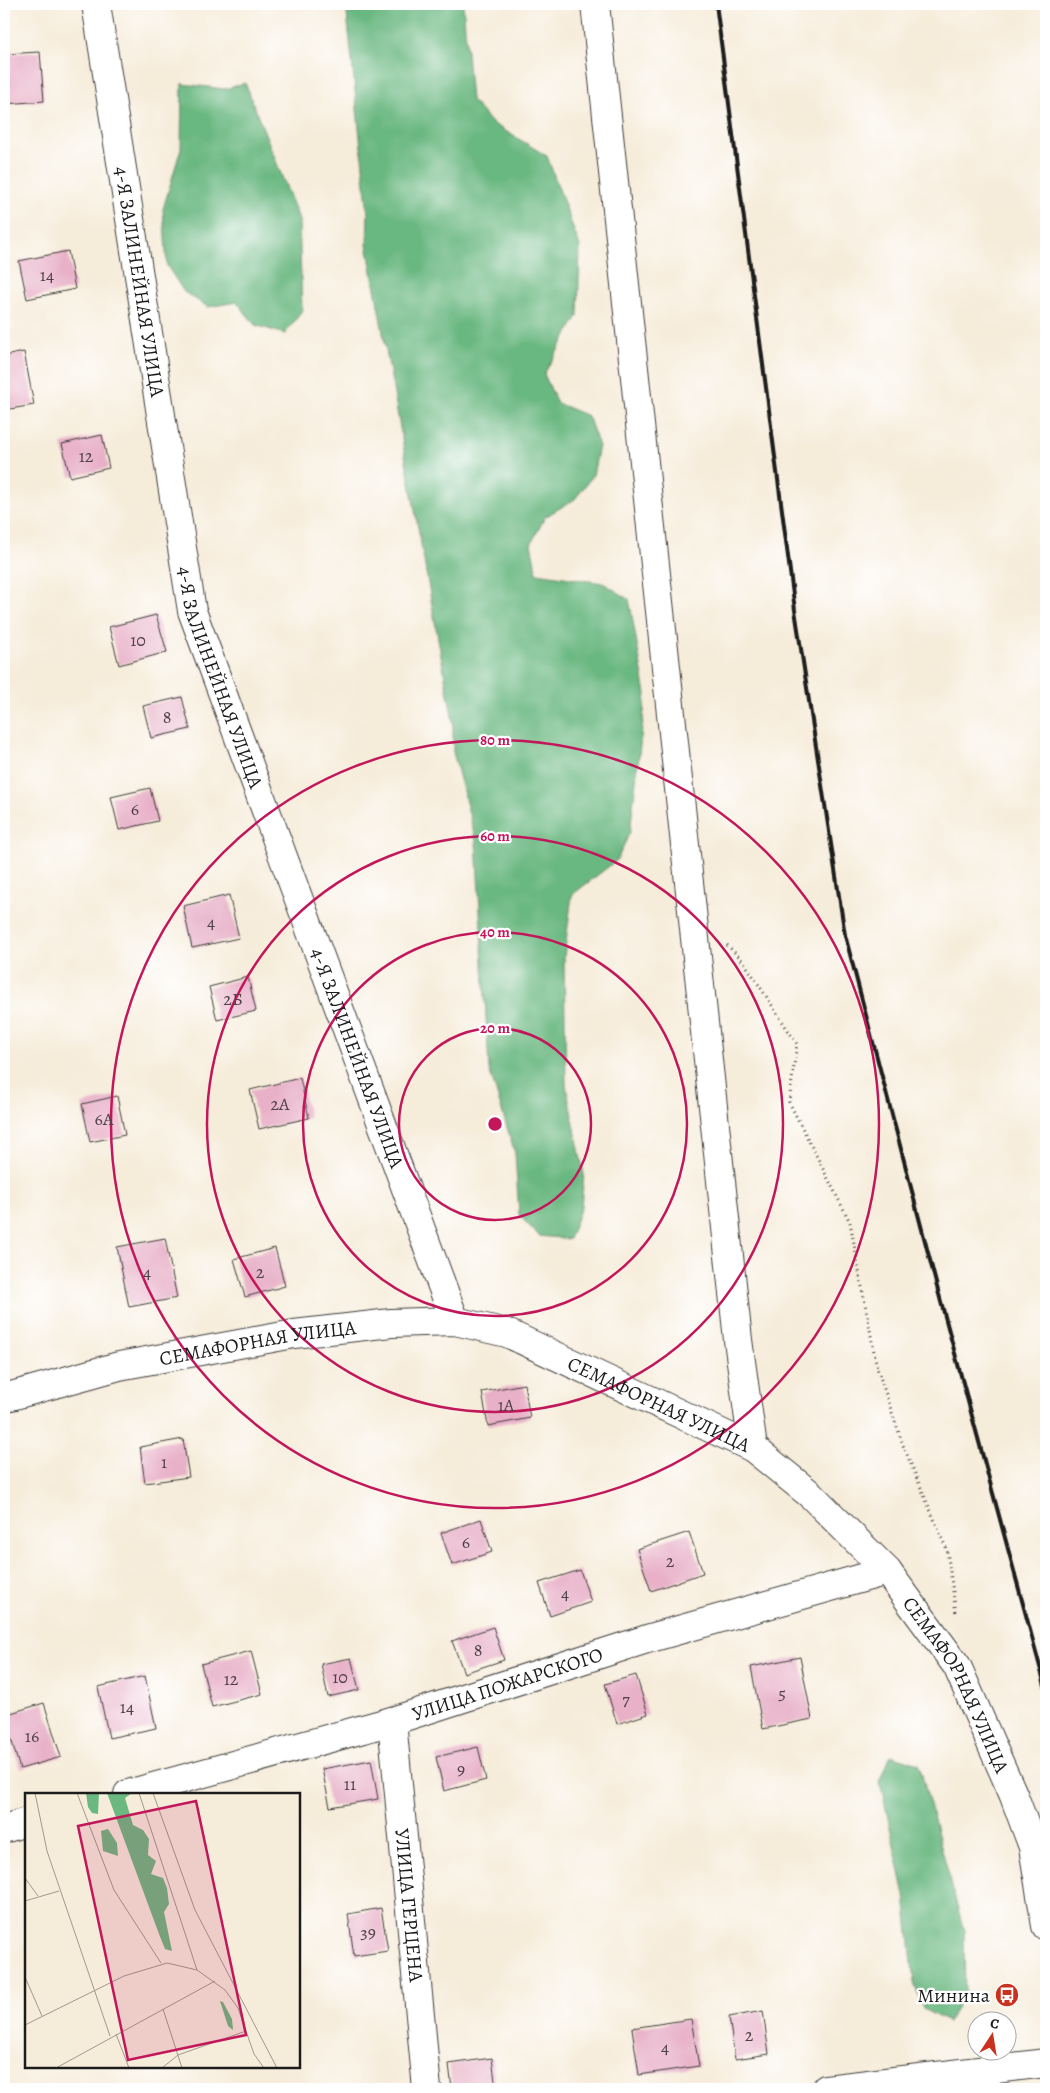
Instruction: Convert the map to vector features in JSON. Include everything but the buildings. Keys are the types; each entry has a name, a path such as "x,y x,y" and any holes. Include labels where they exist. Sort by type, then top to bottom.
{"street":[{"name":"4-Я ЗАЛИНЕЙНАЯ УЛИЦА","path":"96,4 192,611 455,1321"},
{"path":"595,4 738,1340 752,1448"},
{"name":"СЕМАФОРНАЯ УЛИЦА","path":"4,1398 119,1366 294,1334 391,1323 455,1321 507,1333 752,1448 810,1495 887,1571 957,1666 1014,1796 1033,1847 1046,1926"},
{"name":"УЛИЦА ПОЖАРСКОГО","path":"132,1793 392,1721 647,1639 887,1571"},
{"name":"УЛИЦА ГЕРЦЕНА","path":"392,1721 427,2089"},
{"path":"4,1829 25,1822"},
{"path":"826,2089 1046,2063"}],"path":[{"path":"724,942 744,962 797,1044 789,1102 850,1222 877,1368 903,1444 947,1550 957,1616"}],"green space":[{"path":"346,4 463,4 471,100 492,123 547,156 580,247 578,316 544,374 557,403 588,416 599,446 593,475 575,499 545,517 531,544 537,573 603,583 629,599 646,694 630,832 617,860 572,895 564,957 566,1085 584,1174 581,1207 569,1239 539,1236 519,1215 515,1153 489,1069 476,841 453,752 453,722 367,244 368,214"},
{"path":"245,83 299,219 302,311 285,334 255,325 237,302 208,307 184,292 167,266 163,209 181,148 182,84 225,89"},
{"path":"891,1755 919,1764 964,1931 965,1992 948,2022 923,2009 914,1983 905,1895 880,1782"}],"railway":[{"path":"716,4 795,610 845,935 937,1287 1046,1689"}],"place":[{"name":"Минина","path":"1007,1995"}]}
